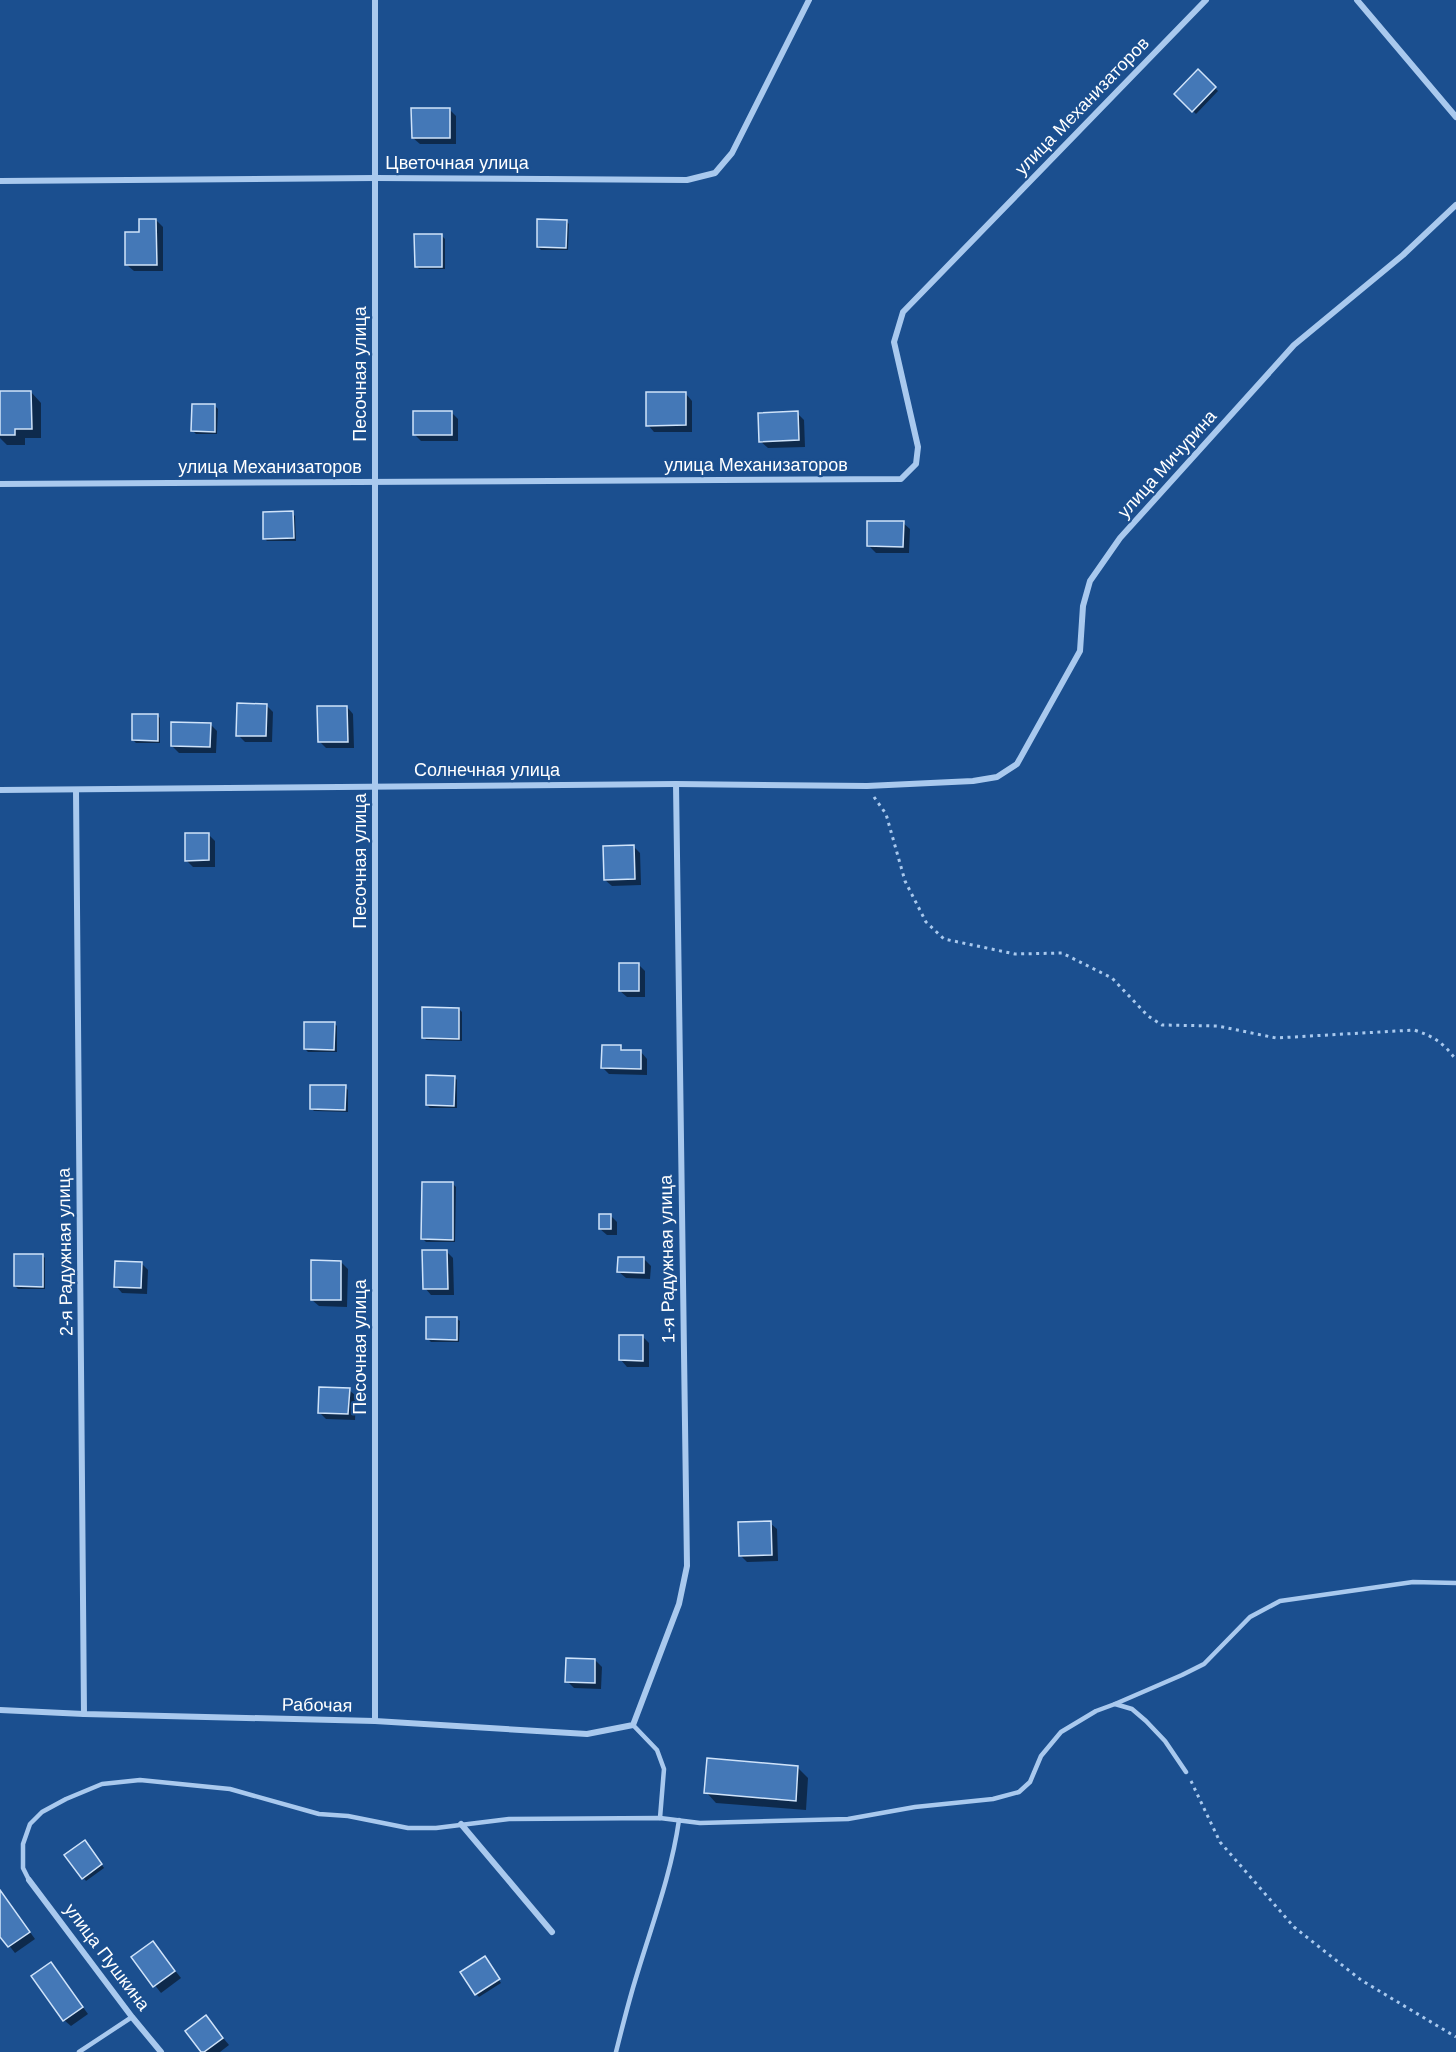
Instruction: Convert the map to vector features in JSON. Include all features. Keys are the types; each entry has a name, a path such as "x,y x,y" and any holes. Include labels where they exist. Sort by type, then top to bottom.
{"street":[{"name":"Песочная улица","path":"375,0 375,1721"},
{"name":"Цветочная улица","path":"0,181 375,178 687,180 715,173 732,153 809,0"},
{"name":"улица Механизаторов","path":"0,484 901,479 916,464 918,447 894,342 903,312 1206,0"},
{"path":"1357,0 1456,117"},
{"name":"улица Мичурина","path":"973,782 997,777 1017,764 1080,651 1083,606 1090,581 1120,538 1294,345 1403,255 1456,205"},
{"name":"Солнечная улица","path":"0,790 375,785 867,786 973,782"},
{"name":"1-я Радужная улица","path":"633,1725 679,1604 687,1566 676,784"},
{"name":"2-я Радужная улица","path":"76,790 84,1714"},
{"name":"Рабочая","path":"0,1710 375,1721 587,1734 633,1725"},
{"path":"461,1824 552,1932"},
{"name":"улица Пушкина","path":"29,1880 161,2052"}],"lane":[{"path":"29,1880 23,1868 23,1844 30,1824 42,1812 66,1798 102,1784 140,1780 230,1789 319,1814 348,1816 408,1828 436,1828 509,1819 660,1818 700,1823 848,1819 993,1799 1019,1792 1030,1782 1041,1756 1060,1732 1088,1714 1204,1664 1250,1617 1280,1601 1413,1582 1456,1583"},
{"path":"1115,1704 1132,1709 1146,1721 1165,1741 1186,1772"},
{"path":"633,1725 657,1750 664,1769 660,1818"},
{"path":"615,2052 674,1852 679,1820"},
{"path":"79,2052 132,2017"}],"path":[{"path":"867,786 886,814 905,881 926,922 944,939 1016,954 1062,953 1112,978 1148,1016 1162,1025 1218,1026 1276,1038 1414,1030 1432,1036 1445,1045 1456,1060"},
{"path":"1186,1772 1220,1842 1294,1928 1360,1980 1456,2037"}],"building":[{"path":"1198,69 1216,87 1192,112 1174,94"},
{"path":"411,108 450,108 450,138 412,138"},
{"path":"139,219 156,219 157,265 125,265 125,232 139,232"},
{"path":"537,219 567,220 566,248 537,247"},
{"path":"414,234 442,234 442,267 415,267"},
{"path":"0,391 31,391 32,429 15,429 15,435 0,435"},
{"path":"646,392 686,392 686,425 646,426"},
{"path":"192,404 215,404 215,432 191,431"},
{"path":"413,411 452,411 452,435 413,435"},
{"path":"798,411 799,440 759,442 758,413"},
{"path":"293,511 294,538 263,539 263,512"},
{"path":"867,521 904,521 903,547 867,546"},
{"path":"237,703 267,704 266,736 236,736"},
{"path":"317,706 347,706 348,742 318,742"},
{"path":"132,714 158,714 158,741 132,740"},
{"path":"171,722 211,723 210,747 171,746"},
{"path":"185,833 209,833 209,860 185,861"},
{"path":"634,845 635,879 604,880 603,846"},
{"path":"619,963 639,963 639,991 619,991"},
{"path":"422,1007 459,1008 459,1039 422,1038"},
{"path":"304,1022 335,1022 334,1050 304,1049"},
{"path":"602,1045 621,1045 621,1050 641,1050 641,1069 601,1068"},
{"path":"426,1075 455,1076 454,1106 426,1105"},
{"path":"310,1085 346,1085 345,1110 310,1109"},
{"path":"422,1182 453,1182 453,1240 421,1239"},
{"path":"599,1214 611,1214 611,1229 599,1229"},
{"path":"422,1250 447,1250 448,1289 423,1289"},
{"path":"14,1254 43,1254 43,1287 14,1286"},
{"path":"618,1257 644,1257 644,1273 617,1272"},
{"path":"311,1260 341,1261 341,1300 311,1300"},
{"path":"115,1261 142,1262 141,1288 114,1287"},
{"path":"426,1317 457,1317 457,1340 426,1339"},
{"path":"619,1335 643,1335 643,1361 619,1360"},
{"path":"319,1387 350,1388 348,1414 318,1413"},
{"path":"771,1521 772,1555 739,1556 738,1522"},
{"path":"566,1658 595,1659 595,1683 565,1682"},
{"path":"707,1758 798,1766 796,1801 704,1793"},
{"path":"85,1840 102,1864 82,1879 64,1855"},
{"path":"0,1890 30,1932 8,1947 0,1937"},
{"path":"153,1941 175,1971 153,1987 131,1957"},
{"path":"485,1956 500,1979 475,1995 460,1972"},
{"path":"51,1962 83,2007 63,2021 31,1976"},
{"path":"206,2015 223,2038 201,2052 185,2031"}]}
